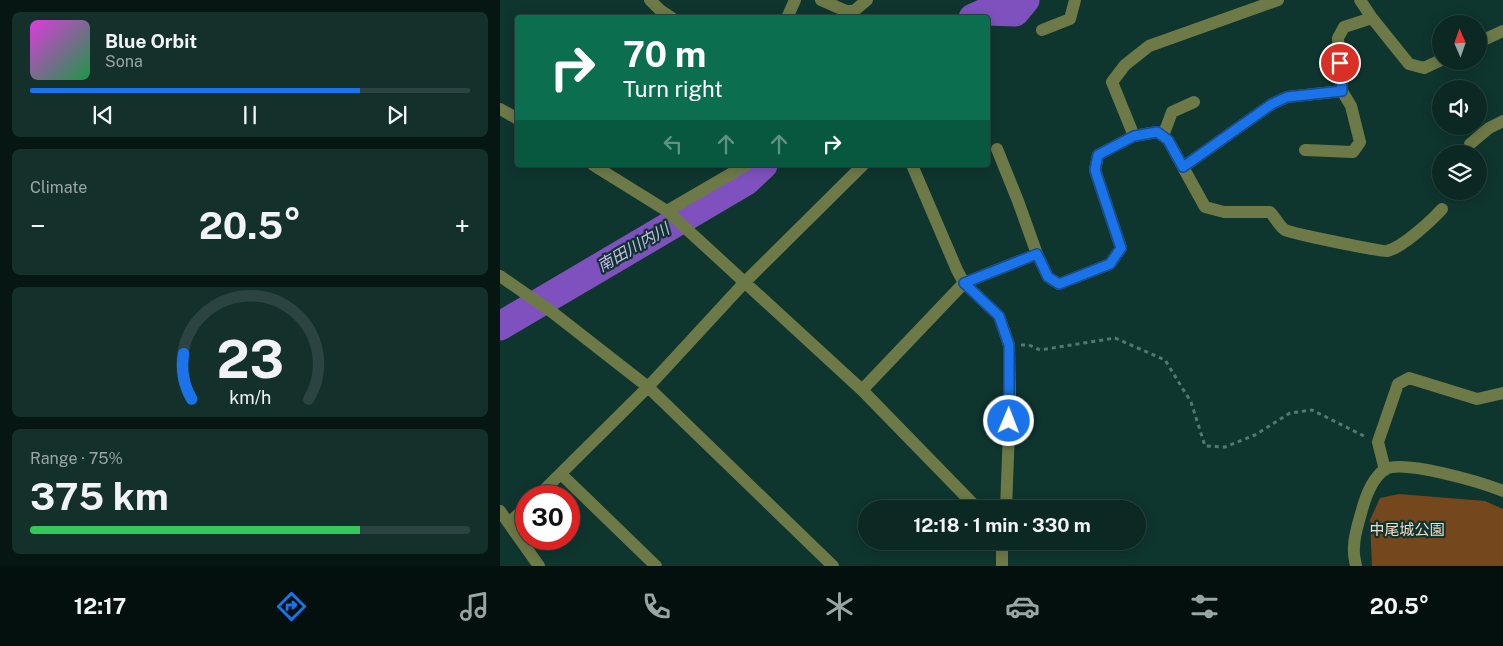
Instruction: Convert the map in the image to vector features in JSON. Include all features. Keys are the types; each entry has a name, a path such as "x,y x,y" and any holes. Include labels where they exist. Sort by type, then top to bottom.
{"street":[{"path":"650,0 666,15"},
{"path":"788,15 795,0"},
{"path":"821,0 846,11 854,11 867,0"},
{"path":"1042,30 1070,19 1074,0"},
{"path":"1134,136 1112,82 1125,65 1149,46 1278,0"},
{"path":"1360,0 1409,64 1424,68 1432,64"},
{"path":"1304,150 1353,152 1360,142 1351,106 1342,91 1338,38 1344,27 1372,18"},
{"path":"1488,39 1501,34"},
{"path":"1183,167 1272,104 1287,97 1342,91"},
{"path":"1163,136 1172,112 1194,102"},
{"path":"500,108 515,117"},
{"path":"1470,144 1489,128 1503,121"},
{"path":"997,149 1037,254 1048,277 1059,284 1110,264 1121,248 1095,170 1098,155 1134,136 1157,132 1168,140 1205,207 1224,212 1270,212 1286,231 1387,252 1401,245 1432,220 1442,209"},
{"path":"596,167 667,211 862,390 969,500"},
{"path":"667,211 743,167"},
{"path":"550,485 648,386 744,283 861,167"},
{"path":"913,167 964,283 999,316 1009,345 1010,403 1006,500"},
{"path":"862,390 964,283 1037,254"},
{"path":"500,276 552,312 648,386 833,566"},
{"path":"1385,470 1378,442 1398,384 1408,378 1477,399 1503,393"},
{"path":"1356,566 1354,547 1366,494 1385,470 1398,466 1412,467 1488,485 1503,491"},
{"path":"561,474 656,566"},
{"path":"500,511 539,566"},
{"path":"509,523 515,517"},
{"path":"1002,550 1002,566"}],"path":[{"path":"1009,345 1029,345 1040,350 1115,338 1164,360 1191,402 1205,446 1225,447 1256,435 1290,413 1312,410 1378,442"}],"green space":[{"name":"中尾城公園","path":"1399,494 1485,501 1503,509 1503,566 1372,566 1370,520 1380,498"}],"waterway":[{"name":"南田川内川","path":"980,15 989,11 1015,12 1025,0"},
{"name":"南田川内川","path":"500,326 746,181 761,167"}],"route":[{"path":"1009,421 1009,345 999,316 964,283 1037,254 1048,277 1059,284 1110,264 1121,248 1095,170 1098,155 1134,136 1157,132 1168,140 1183,167 1272,104 1287,97 1342,91 1340,63"}]}
